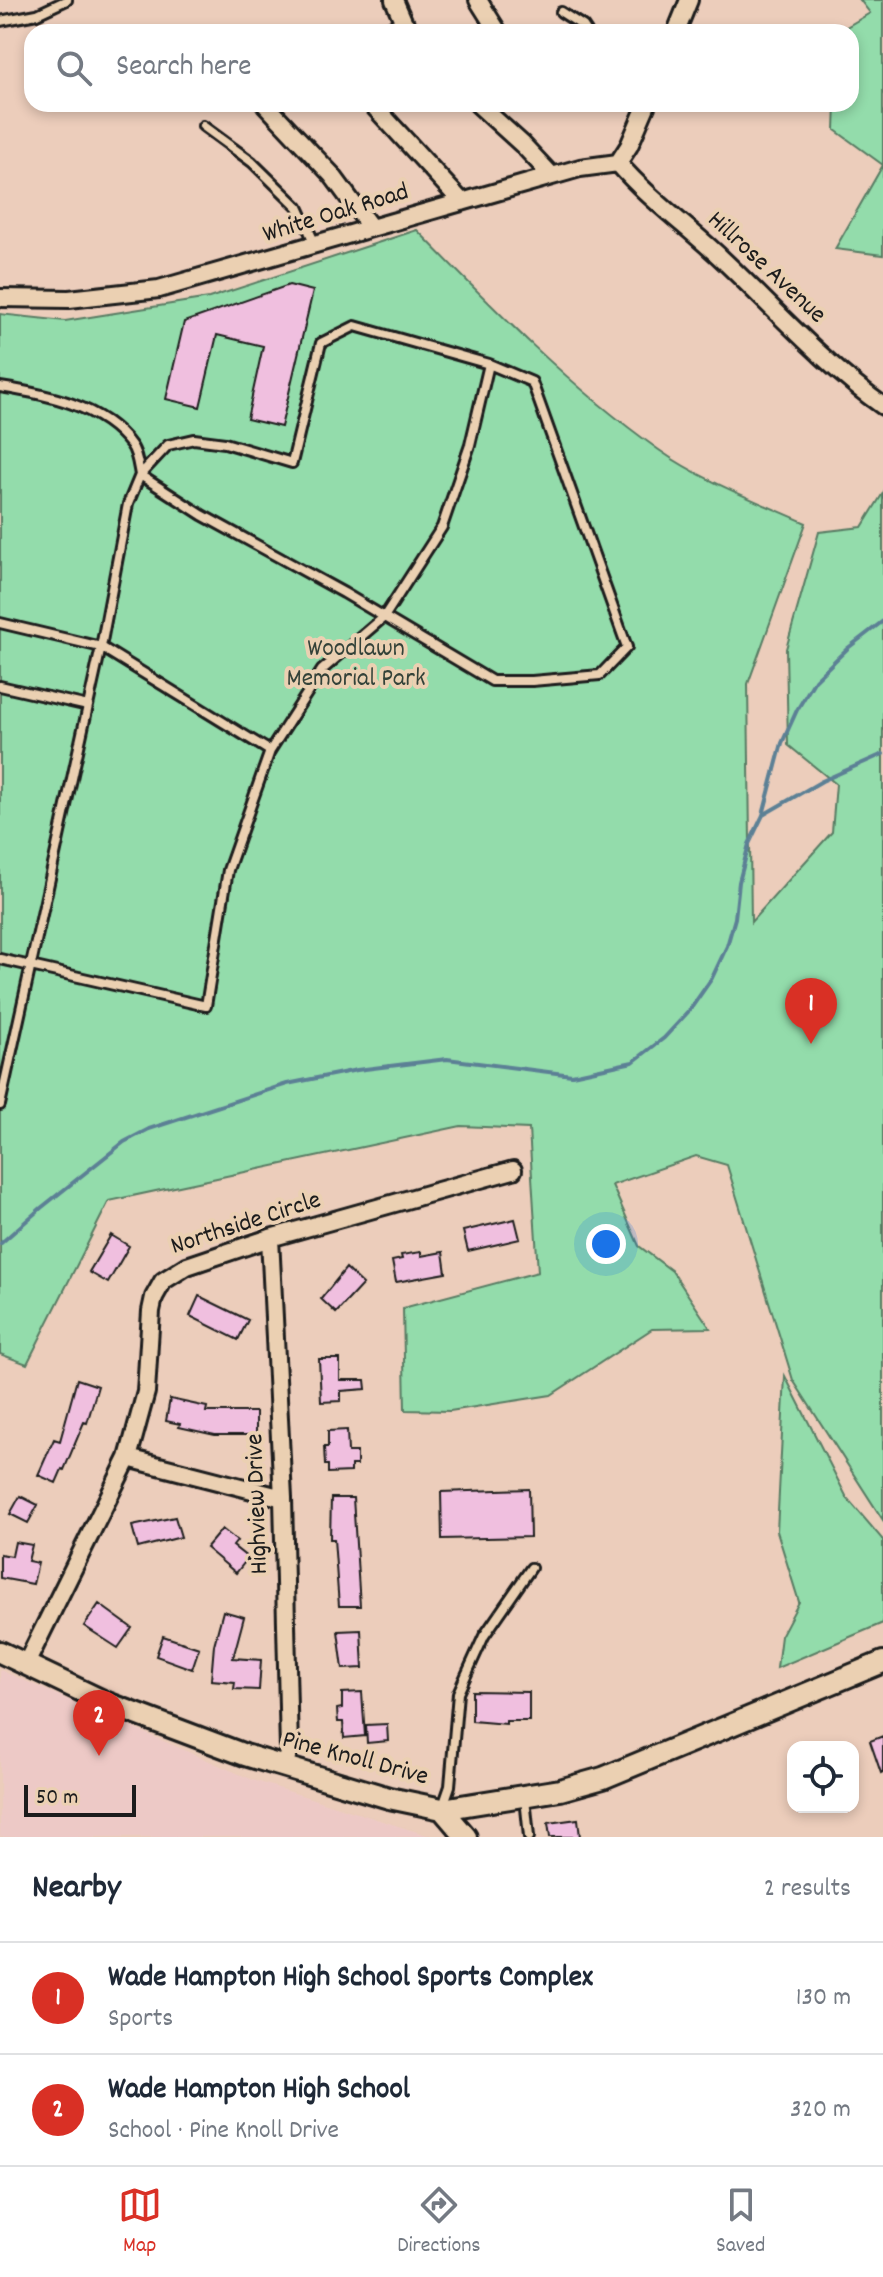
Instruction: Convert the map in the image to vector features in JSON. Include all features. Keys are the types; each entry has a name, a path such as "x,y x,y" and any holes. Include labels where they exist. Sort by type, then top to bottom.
{"street":[{"path":"394,0 406,24"},
{"path":"478,0 493,24"},
{"path":"679,24 689,0"},
{"path":"273,112 332,175 371,228"},
{"path":"379,112 462,202"},
{"path":"487,112 552,176"},
{"path":"618,163 643,112"},
{"name":"White Oak Road","path":"0,298 69,299 159,289 580,168 618,163"},
{"name":"Hillrose Avenue","path":"618,163 641,188 883,406"},
{"name":"Northside Circle","path":"26,1664 128,1458 146,1392 151,1311 158,1288 176,1271 270,1238 513,1170"},
{"name":"Highview Drive","path":"270,1238 283,1498 289,1750 284,1767"},
{"path":"128,1458 283,1498"},
{"name":"Pine Knoll Drive","path":"0,1652 138,1715 284,1767 389,1798 442,1809 525,1797 603,1778 883,1662"},
{"path":"442,1809 466,1837"}],"lane":[{"path":"0,21 37,14 67,0"},
{"path":"561,12 580,24"},
{"path":"203,126 252,162 298,207 315,245"},
{"path":"0,387 39,393 110,422 133,447 140,475 202,515 492,681 600,675 627,647 532,382 489,364 355,326 321,343 292,463 225,443 194,439 168,445 140,475 128,504 101,647 0,1105"},
{"path":"0,959 206,1006 228,870 270,751 322,670 384,617 442,527 470,445 489,364"},
{"path":"0,623 101,647 270,751"},
{"path":"0,686 88,706"},
{"path":"442,1809 450,1786 458,1693 484,1636 531,1568"},
{"path":"525,1797 529,1837"}],"shaded area":[{"path":"0,1670 253,1780 433,1837 0,1837"}],"green space":[{"path":"860,0 883,0 883,165 835,130 836,112 859,112 859,24 851,24 870,13"},
{"path":"883,165 883,255 835,249"},
{"name":"Woodlawn Memorial Park","path":"417,230 533,346 626,426 693,471 806,523 748,684 751,922 832,832 836,784 788,745 786,649 819,532 862,527 883,493 883,1520 793,1380 727,1165 696,1156 612,1185 639,1246 672,1271 710,1328 652,1329 551,1395 450,1411 405,1410 403,1308 538,1272 529,1129 461,1126 109,1201 27,1364 0,1354 0,314 65,321 209,298"},
{"path":"785,1376 847,1498 883,1540 883,1623 777,1668 781,1636 799,1602 777,1531"}],"building":[{"path":"289,285 313,291 281,427 247,419 263,346 217,335 200,407 166,399 184,322"},
{"path":"515,1219 520,1239 468,1251 463,1231"},
{"path":"111,1235 129,1246 108,1283 89,1272"},
{"path":"421,1252 421,1256 443,1252 446,1273 396,1282 392,1261 402,1259 401,1255"},
{"path":"346,1268 363,1284 336,1313 321,1299"},
{"path":"199,1296 248,1320 238,1340 190,1316"},
{"path":"319,1359 340,1359 340,1380 365,1380 366,1389 341,1391 341,1401 321,1402"},
{"path":"77,1379 98,1386 87,1423 84,1422 56,1483 38,1475 54,1439 60,1441"},
{"path":"170,1399 207,1407 206,1412 256,1412 256,1435 215,1435 179,1427 180,1424 166,1421"},
{"path":"347,1430 348,1452 357,1452 357,1465 351,1465 351,1472 328,1473 324,1447 328,1447 328,1431"},
{"path":"529,1489 530,1537 442,1539 441,1492"},
{"path":"20,1496 38,1505 28,1523 10,1514"},
{"path":"331,1498 353,1498 360,1606 339,1606 334,1539 330,1539"},
{"path":"175,1517 181,1537 138,1548 132,1526"},
{"path":"222,1529 237,1541 233,1546 248,1558 236,1573 206,1548"},
{"path":"15,1542 32,1545 28,1561 38,1563 33,1584 0,1578 0,1554 12,1556"},
{"path":"99,1604 132,1628 118,1648 84,1626"},
{"path":"223,1611 244,1617 233,1658 261,1660 259,1690 234,1689 235,1682 211,1680 214,1645"},
{"path":"361,1630 363,1668 343,1669 338,1631"},
{"path":"163,1636 199,1648 192,1669 156,1656"},
{"path":"472,1691 529,1692 529,1721 506,1721 506,1724 472,1721"},
{"path":"362,1692 365,1736 344,1738 343,1722 338,1722 337,1709 342,1708 342,1693"},
{"path":"387,1724 388,1741 367,1743 366,1725"},
{"path":"883,1736 883,1772 881,1773 870,1741"},
{"path":"578,1819 580,1837 550,1837 548,1823"}],"waterway":[{"path":"0,1244 124,1142 149,1129 287,1084 357,1070 447,1059 572,1075 633,1062 664,1038 689,1011 712,978 727,946 749,844 763,815 782,743 797,710 815,680 848,648 883,621"},
{"path":"763,815 822,781 883,754"}],"place":[{"name":"Wade Hampton High School Sports Complex","path":"811,1044"},
{"name":"Wade Hampton High School","path":"99,1756"}]}
